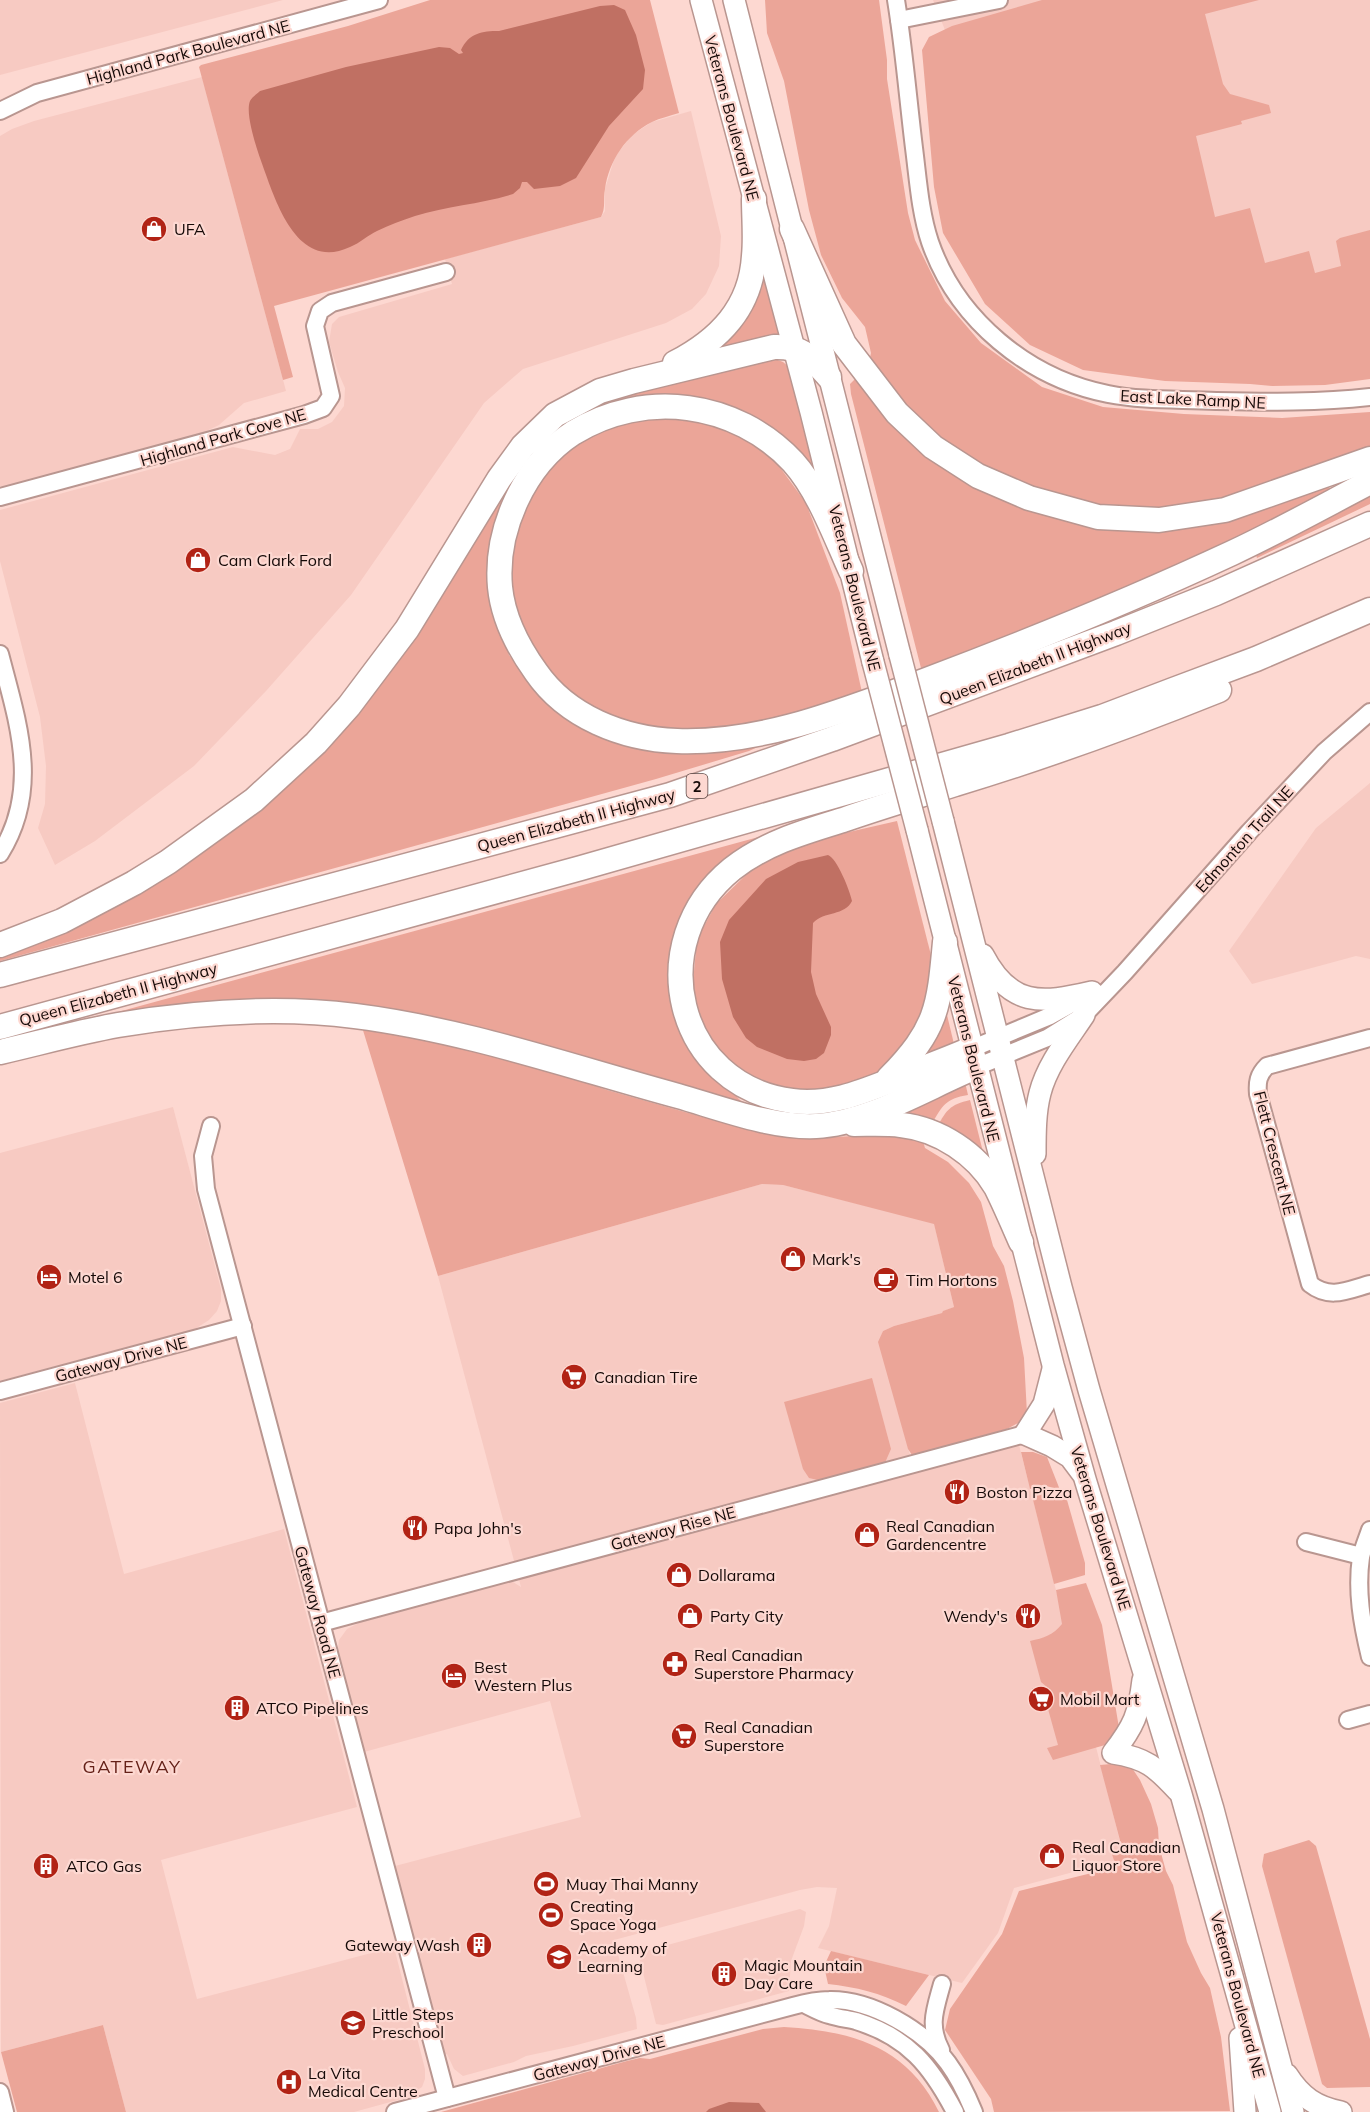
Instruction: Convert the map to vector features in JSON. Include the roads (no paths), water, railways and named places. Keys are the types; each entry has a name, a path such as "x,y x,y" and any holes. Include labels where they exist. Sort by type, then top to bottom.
{"highway":[{"path":"634,381 692,355 716,337 736,315 748,290 754,257 754,199"},
{"path":"792,229 844,344 897,413 933,447 978,476 1029,498 1098,517 1159,520 1225,510 1370,459"},
{"path":"0,945 62,921 134,883 196,843 254,800 316,743 349,706 407,629 499,479 523,446 555,415 600,391 774,347 794,348 804,352 830,377"},
{"path":"851,571 819,501 794,464 763,436 732,419 694,407 656,406 612,414 572,434 542,461 523,486 506,524 501,557 500,587 505,614 522,653 545,685 577,712 615,731 672,741 712,741 745,737 788,727 847,709 1018,645 1118,604 1235,551 1370,482"},
{"name":"Queen Elizabeth II Highway","path":"0,975 670,795 832,739 1116,633 1216,593 1370,524"},
{"name":"Queen Elizabeth II Highway","path":"0,1027 684,840 1009,746 1102,717 1256,659 1370,610"},
{"path":"974,1058 883,1084 861,1094 828,1101 794,1101 778,1098 752,1088 714,1062 693,1032 680,993 679,972 682,950 700,906 718,882 732,869 760,850 787,837 1069,748 1261,674 1370,625"},
{"path":"883,1084 916,1049 929,1028 939,996 945,942"},
{"path":"0,1052 167,1017 254,1011 352,1016 435,1029 780,1123 817,1126 900,1125 916,1128 952,1142 977,1162 995,1186 1021,1242"},
{"path":"837,1124 863,1117 974,1058"}],"main road":[{"name":"Veterans Boulevard NE","path":"701,0 794,348 1053,1365 1085,1479 1181,1794 1270,2112"},
{"name":"Veterans Boulevard NE","path":"734,0 1034,1182 1089,1390 1213,1809 1293,2112"},
{"path":"971,931 992,971 1004,984 1019,994 1040,1000 1056,1000 1092,992"},
{"path":"1034,1182 1039,1095 1049,1070 1084,1015"},
{"path":"1053,1365 1044,1404 1024,1434 1070,1457 1085,1479"},
{"path":"1144,1671 1141,1702 1135,1722 1113,1753 1130,1756 1157,1768 1181,1794"},
{"path":"1234,1978 1245,2112"},
{"path":"1281,2065 1295,2088 1305,2098 1321,2108 1341,2112"}],"street":[{"name":"Highland Park Boulevard NE","path":"0,111 37,93 379,0"},
{"name":"East Lake Ramp NE","path":"896,0 918,183 930,242 958,297 993,337 1039,369 1067,383 1109,394 1131,397 1308,402 1370,397"},
{"path":"899,20 999,0"},
{"name":"Highland Park Cove NE","path":"0,497 267,427 323,408 331,396 315,326 320,311 332,303 446,272"},
{"path":"0,654 17,720 24,759 24,781 20,805 6,845 0,855"},
{"name":"Edmonton Trail NE","path":"974,1058 1000,1048 1047,1038 1084,1015 1324,752 1370,712"},
{"name":"Edmonton Trail NE","path":"1000,1048 1125,972"},
{"name":"Flett Crescent NE","path":"1370,1038 1267,1066 1260,1073 1257,1083 1264,1117 1310,1284 1323,1293 1335,1293 1370,1284"},
{"name":"Gateway Road NE","path":"211,1126 203,1156 206,1189 447,2098"},
{"name":"Gateway Drive NE","path":"0,1391 243,1326"},
{"name":"Gateway Rise NE","path":"321,1623 1024,1434"},
{"path":"1370,1530 1361,1556 1359,1597 1370,1657"},
{"path":"1306,1542 1361,1556"},
{"path":"1348,1720 1370,1714"},
{"path":"942,1984 933,2026 935,2037 947,2062"},
{"name":"Gateway Drive NE","path":"395,2112 803,2004 830,2000 876,2010 910,2028 926,2040 947,2062 966,2091 974,2112"},
{"path":"803,2004 828,2015 864,2024 900,2041 940,2082 955,2112"},
{"path":"0,2092 5,2112"}],"place":[{"name":"UFA","path":"154,229"},
{"name":"Cam Clark Ford","path":"198,560"},
{"name":"Mark's","path":"793,1259"},
{"name":"Motel 6","path":"49,1277"},
{"name":"Tim Hortons","path":"886,1280"},
{"name":"Canadian Tire","path":"574,1377"},
{"name":"Boston Pizza","path":"957,1492"},
{"name":"Papa John's","path":"415,1528"},
{"name":"Real Canadian Gardencentre","path":"867,1535"},
{"name":"Dollarama","path":"679,1575"},
{"name":"Party City","path":"690,1616"},
{"name":"Wendy's","path":"1028,1616"},
{"name":"Real Canadian Superstore Pharmacy","path":"675,1664"},
{"name":"Best Western Plus","path":"454,1676"},
{"name":"Mobil Mart","path":"1041,1699"},
{"name":"ATCO Pipelines","path":"237,1708"},
{"name":"Real Canadian Superstore","path":"684,1736"},
{"name":"Real Canadian Liquor Store","path":"1052,1856"},
{"name":"ATCO Gas","path":"46,1866"},
{"name":"Muay Thai Manny","path":"546,1884"},
{"name":"Creating Space Yoga","path":"551,1915"},
{"name":"Gateway Wash","path":"479,1945"},
{"name":"Academy of Learning","path":"559,1957"},
{"name":"Magic Mountain Day Care","path":"724,1974"},
{"name":"Little Steps Preschool","path":"353,2023"},
{"name":"La Vita Medical Centre","path":"289,2082"}],"district":[{"name":"GATEWAY","path":"132,1766"}]}
